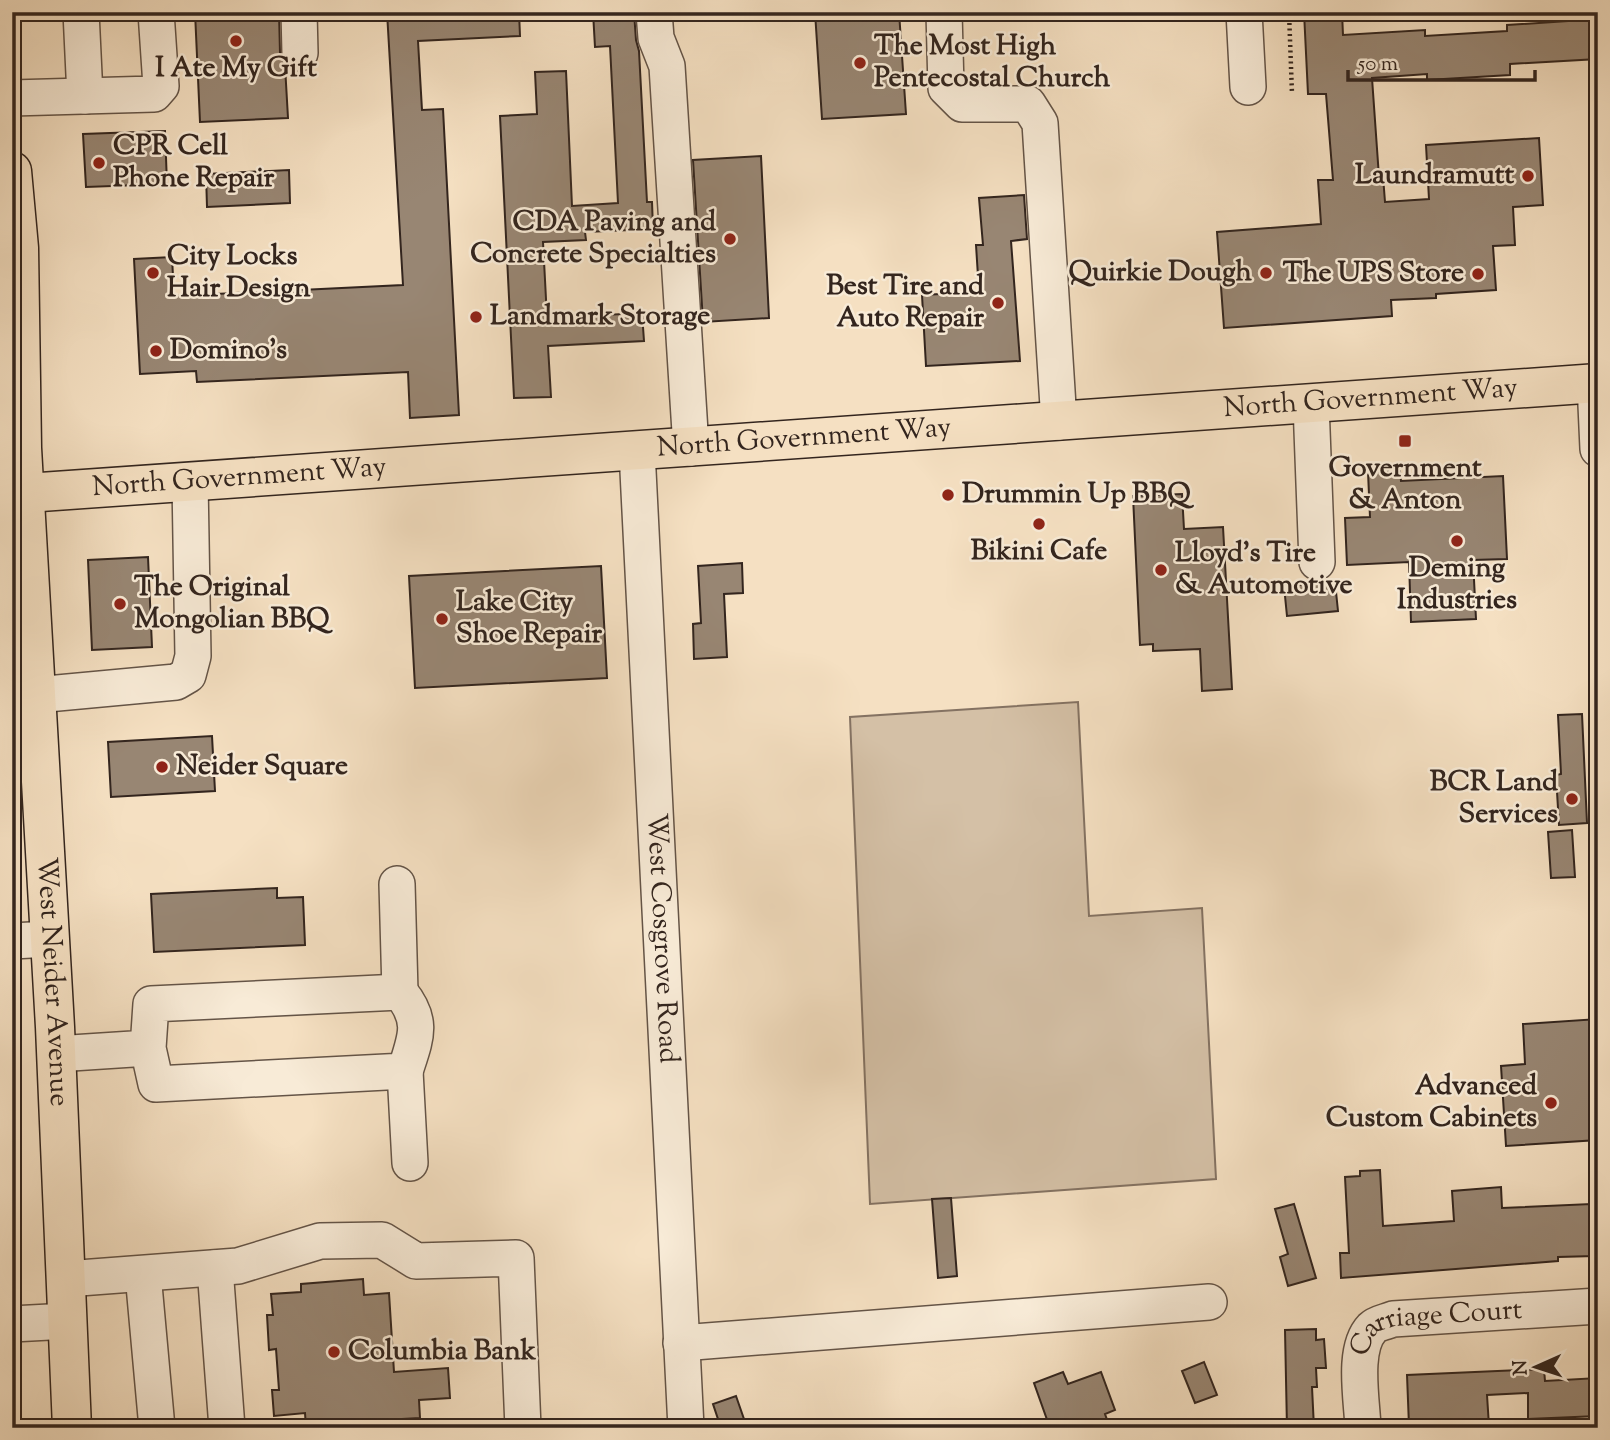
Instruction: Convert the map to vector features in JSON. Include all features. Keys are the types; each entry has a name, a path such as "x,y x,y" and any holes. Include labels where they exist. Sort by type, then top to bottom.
{"main road":[{"name":"West Neider Avenue","path":"12,171 19,248 18,493 36,695 56,1054 72,1428"},
{"name":"North Government Way","path":"18,493 1596,383"}],"street":[{"path":"81,12 85,96"},
{"path":"12,98 158,92 160,86 156,12"},
{"path":"299,12 300,53"},
{"path":"654,12 656,38 667,66 691,448"},
{"path":"944,12 946,88 962,104 1028,104 1040,122 1059,422"},
{"path":"1244,12 1248,86"},
{"path":"1596,383 1598,449"},
{"path":"1311,404 1317,562"},
{"name":"West Cosgrove Road","path":"637,451 686,1428"},
{"path":"36,695 176,682 188,675 193,656 190,481"},
{"path":"397,884 400,992 414,1008 416,1038 405,1071 410,1163"},
{"path":"12,941 50,939"},
{"path":"400,992 150,1004 148,1048 156,1084 405,1071"},
{"path":"56,1054 148,1048"},
{"path":"66,1279 238,1266 320,1241 382,1240 416,1262 516,1258 523,1428"},
{"path":"215,1268 227,1428"},
{"path":"143,1274 157,1428"},
{"path":"681,1343 1209,1302"},
{"name":"Carriage Court","path":"1363,1428 1360,1352 1364,1339 1374,1326 1393,1320 1598,1306"},
{"path":"12,1324 68,1321"}],"path":[{"path":"1289,12 1292,94"}],"shaded area":[{"path":"1078,702 1089,916 1202,908 1216,1179 870,1204 850,717"}],"building":[{"path":"195,12 279,12 280,53 285,66 288,118 200,122"},
{"path":"387,12 519,12 520,36 418,41 422,110 443,109 459,415 410,418 408,372 197,382 196,371 140,374 134,259 172,257 174,296 403,285"},
{"path":"593,12 634,12 639,51 647,202 652,202 653,229 585,232 586,240 543,242 547,318 642,313 644,341 548,346 551,397 514,398 500,116 537,114 535,72 566,71 572,206 618,203 610,46 595,47"},
{"name":"The Most High Pentecostal Church","path":"815,12 899,12 906,114 822,119"},
{"path":"1304,12 1342,12 1343,35 1425,30 1425,36 1507,31 1507,25 1598,19 1598,59 1510,64 1510,75 1427,80 1427,74 1372,78 1379,177 1383,176 1385,202 1429,199 1426,145 1539,138 1543,205 1513,207 1515,245 1493,246 1496,290 1436,294 1436,298 1391,300 1392,316 1224,328 1217,232 1321,224 1318,180 1333,180 1326,94 1308,94"},
{"path":"165,131 167,184 86,187 83,134"},
{"name":"CDA Paving and Concrete Specialties","path":"761,156 769,318 703,322 693,160"},
{"path":"289,170 290,203 207,207 206,174"},
{"path":"1024,195 1027,239 1011,241 1020,361 926,366 922,295 979,292 976,245 983,245 979,198"},
{"name":"Deming Industries","path":"1400,471 1401,481 1503,476 1507,559 1473,560 1476,619 1411,622 1409,562 1347,565 1345,518 1370,517 1368,472"},
{"path":"1182,494 1184,529 1223,527 1232,689 1202,691 1200,649 1153,651 1153,644 1140,645 1133,496"},
{"name":"The Original Mongolian BBQ","path":"148,557 152,647 92,650 88,560"},
{"path":"742,563 743,593 724,594 727,657 694,659 693,624 701,623 698,566"},
{"path":"601,566 607,678 415,688 409,576"},
{"path":"1335,582 1338,611 1287,616 1284,586"},
{"name":"BCR Land Services","path":"1582,714 1587,823 1559,825 1556,775 1561,774 1558,715"},
{"name":"Neider Square","path":"212,736 215,791 111,797 108,742"},
{"path":"1572,830 1575,877 1551,878 1548,832"},
{"path":"277,888 277,898 303,897 305,945 154,952 151,894"},
{"name":"Advanced Custom Cabinets","path":"1598,1019 1598,1140 1506,1146 1501,1066 1525,1064 1523,1024"},
{"path":"1380,1170 1383,1226 1454,1221 1452,1191 1501,1187 1502,1208 1591,1204 1594,1256 1558,1257 1558,1261 1341,1278 1340,1253 1349,1253 1345,1177 1360,1176 1360,1171"},
{"path":"951,1198 957,1276 938,1278 932,1199"},
{"path":"1294,1204 1316,1278 1288,1286 1280,1257 1288,1254 1275,1209"},
{"name":"Columbia Bank","path":"363,1279 364,1295 389,1293 394,1372 448,1368 450,1398 419,1400 420,1418 403,1419 404,1428 306,1428 305,1413 274,1416 272,1390 279,1390 276,1349 269,1350 267,1315 273,1315 271,1294 301,1292 301,1284"},
{"path":"1316,1329 1316,1340 1324,1339 1326,1368 1316,1368 1317,1387 1312,1387 1314,1428 1287,1428 1285,1330"},
{"path":"1204,1362 1217,1395 1195,1403 1182,1371"},
{"path":"1544,1369 1545,1381 1598,1378 1598,1416 1528,1419 1528,1393 1487,1395 1489,1426 1409,1426 1407,1375"},
{"path":"1063,1372 1068,1384 1101,1372 1115,1410 1105,1414 1110,1428 1050,1428 1034,1383"},
{"path":"736,1396 745,1422 730,1428 721,1428 713,1404"}],"place":[{"name":"I Ate My Gift","path":"236,41"},
{"name":"The Most High Pentecostal Church","path":"860,63"},
{"name":"CPR Cell Phone Repair","path":"99,163"},
{"name":"Laundramutt","path":"1528,176"},
{"name":"CDA Paving and Concrete Specialties","path":"730,239"},
{"name":"City Locks Hair Design","path":"153,273"},
{"name":"Quirkie Dough","path":"1266,273"},
{"name":"The UPS Store","path":"1478,274"},
{"name":"Best Tire and Auto Repair","path":"998,303"},
{"name":"Landmark Storage","path":"476,317"},
{"name":"Domino's","path":"156,351"},
{"name":"Government & Anton","path":"1405,441"},
{"name":"Drummin Up BBQ","path":"948,495"},
{"name":"Bikini Cafe","path":"1039,524"},
{"name":"Deming Industries","path":"1457,541"},
{"name":"Lloyd's Tire & Automotive","path":"1161,570"},
{"name":"The Original Mongolian BBQ","path":"120,604"},
{"name":"Lake City Shoe Repair","path":"442,619"},
{"name":"Neider Square","path":"162,767"},
{"name":"BCR Land Services","path":"1572,799"},
{"name":"Advanced Custom Cabinets","path":"1551,1103"},
{"name":"Columbia Bank","path":"334,1352"}]}
